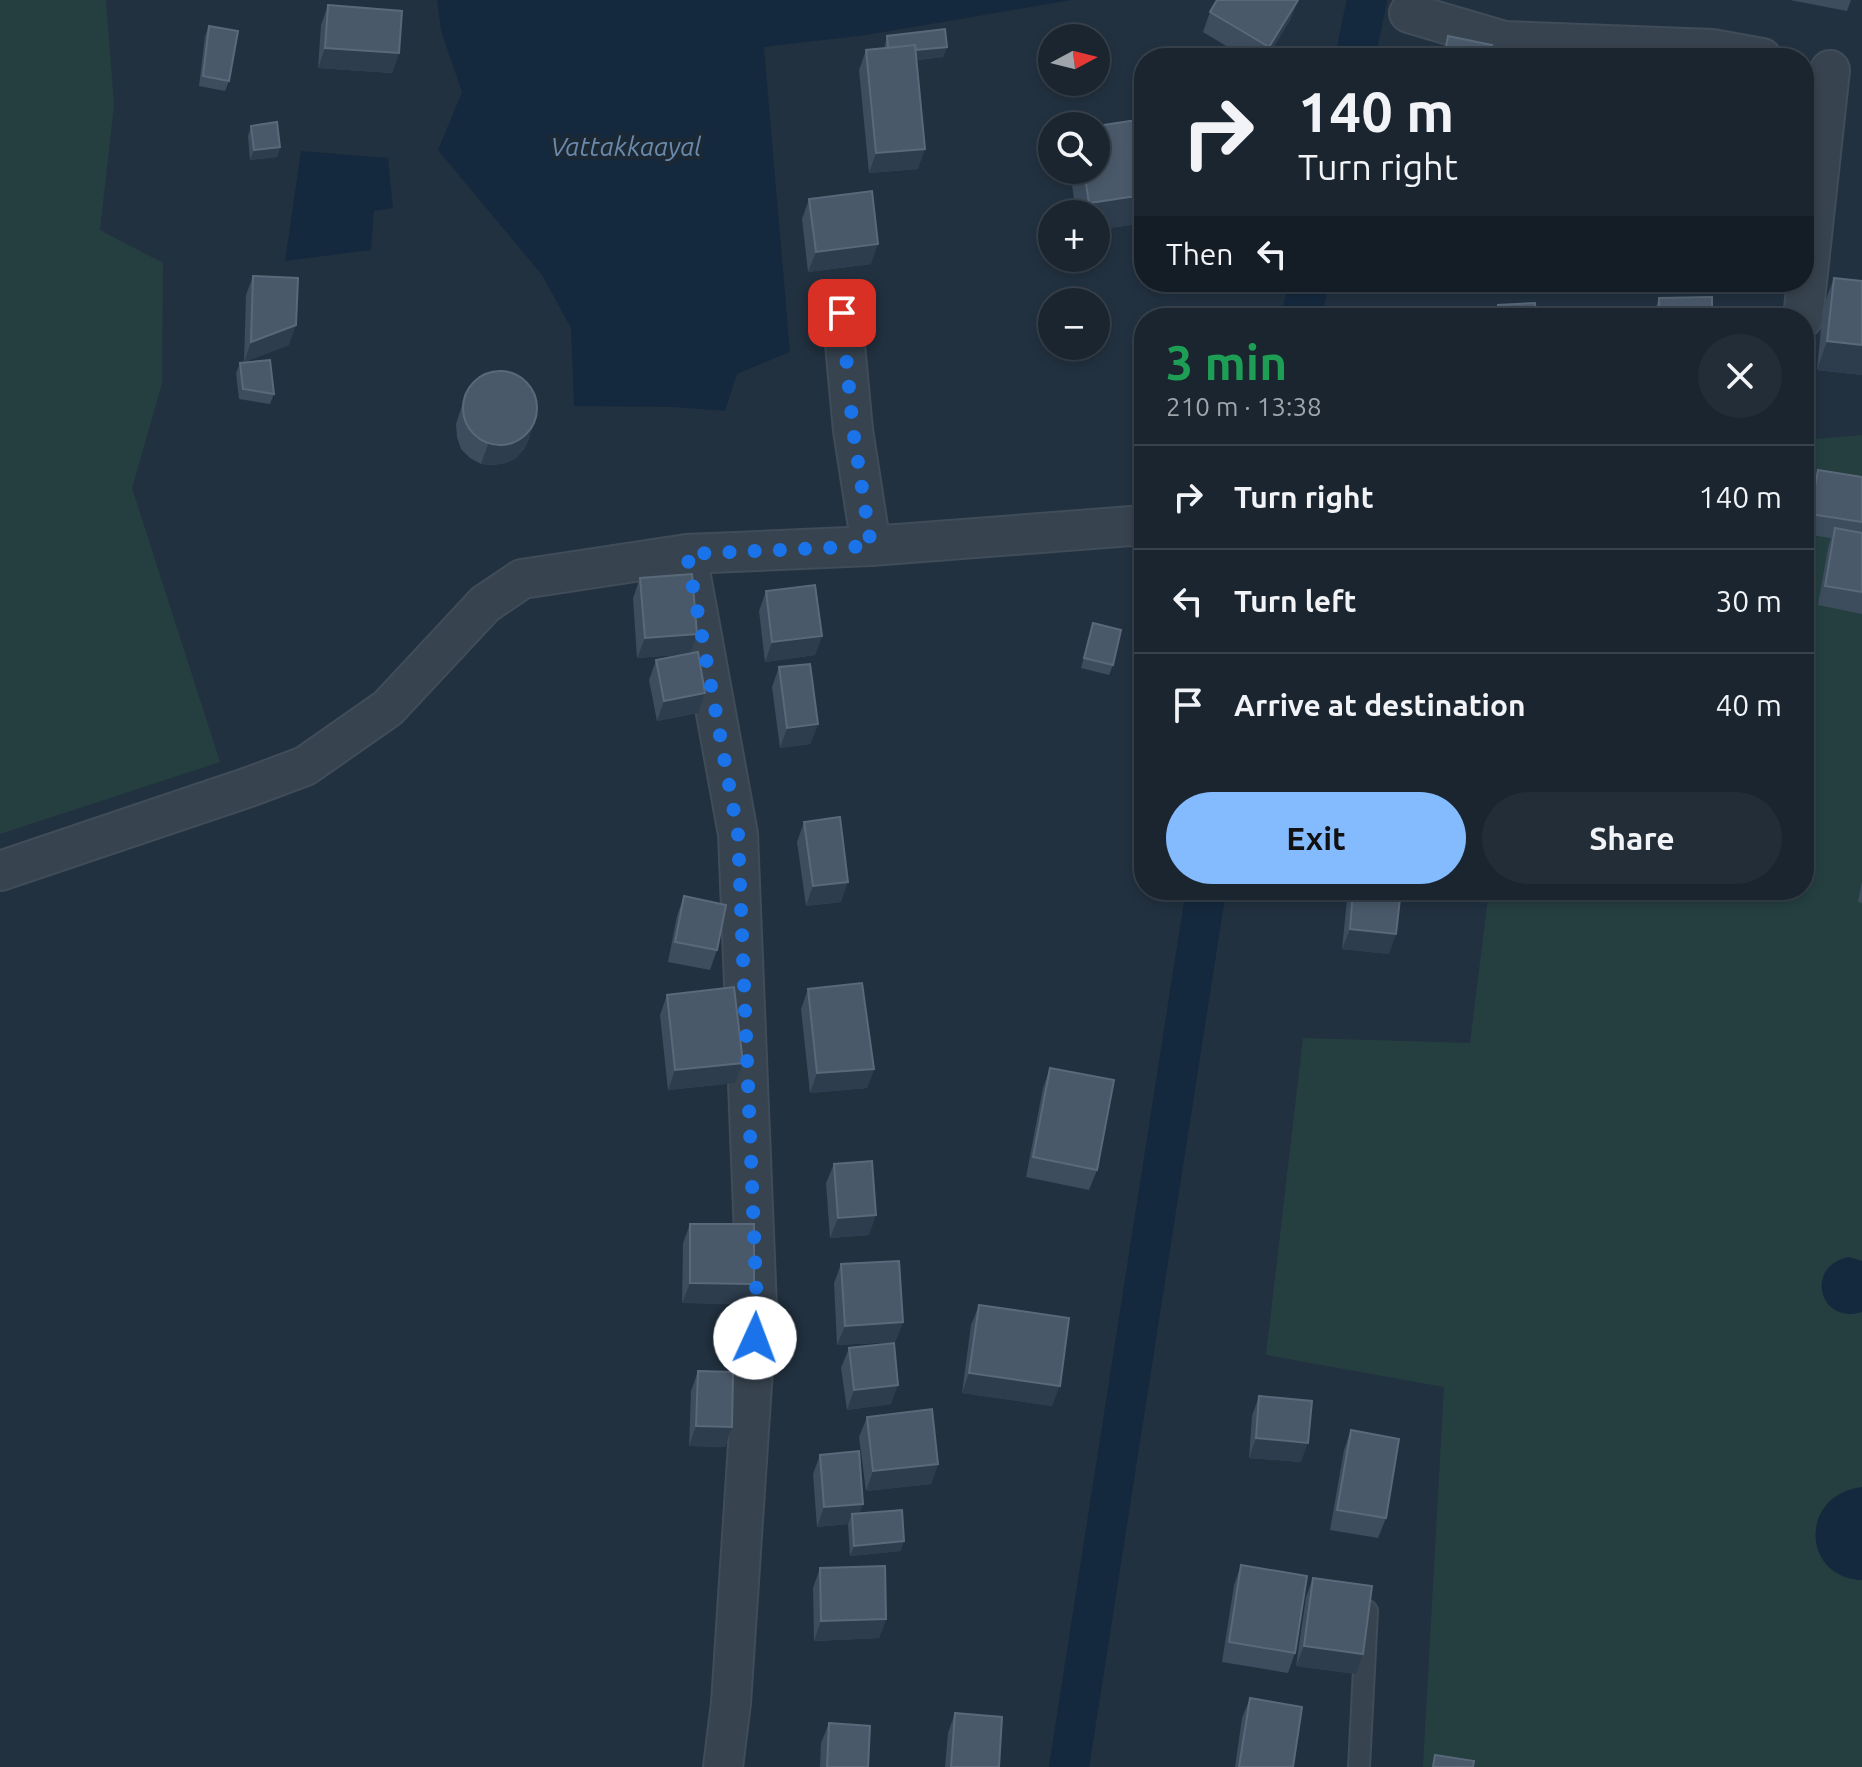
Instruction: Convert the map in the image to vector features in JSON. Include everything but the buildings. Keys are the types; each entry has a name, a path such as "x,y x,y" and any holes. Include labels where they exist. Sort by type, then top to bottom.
{"street":[{"path":"1409,13 1504,41 1686,48"},
{"path":"1814,224 1832,69"},
{"path":"842,313 853,430 871,546"},
{"path":"0,871 305,766 388,708 485,604 522,579 687,554 871,546 1134,526"},
{"path":"687,554 738,834 757,1308 731,1703 723,1767"}],"lane":[{"path":"1359,1767 1367,1611"}],"green space":[{"path":"0,0 106,0 114,105 100,230 163,263 162,383 132,488 220,762 0,834"},
{"path":"1862,435 1862,1767 1423,1767 1444,1387 1266,1355 1303,1038 1470,1043 1488,900 1814,900 1814,439"}],"water":[{"name":"Vattakkaayal","path":"437,0 1072,0 866,35 764,47 790,352 737,374 725,411 574,406 571,328 542,275 438,150 462,92 441,31"},
{"path":"301,151 388,158 393,208 374,211 371,250 285,261"},
{"path":"1849,1257 1862,1261 1862,1312 1847,1314 1836,1311 1827,1303 1822,1293 1822,1282 1826,1271"},
{"path":"1862,1487 1862,1580 1842,1576 1828,1566 1819,1552 1816,1536 1818,1519 1827,1505 1841,1493"}],"waterway":[{"path":"1357,48 1367,0"},
{"path":"1303,308 1307,292"},
{"path":"1069,1767 1204,900"}],"route":[{"path":"755,1338 757,1308 738,834 687,554 871,546 853,430 842,313"}]}
